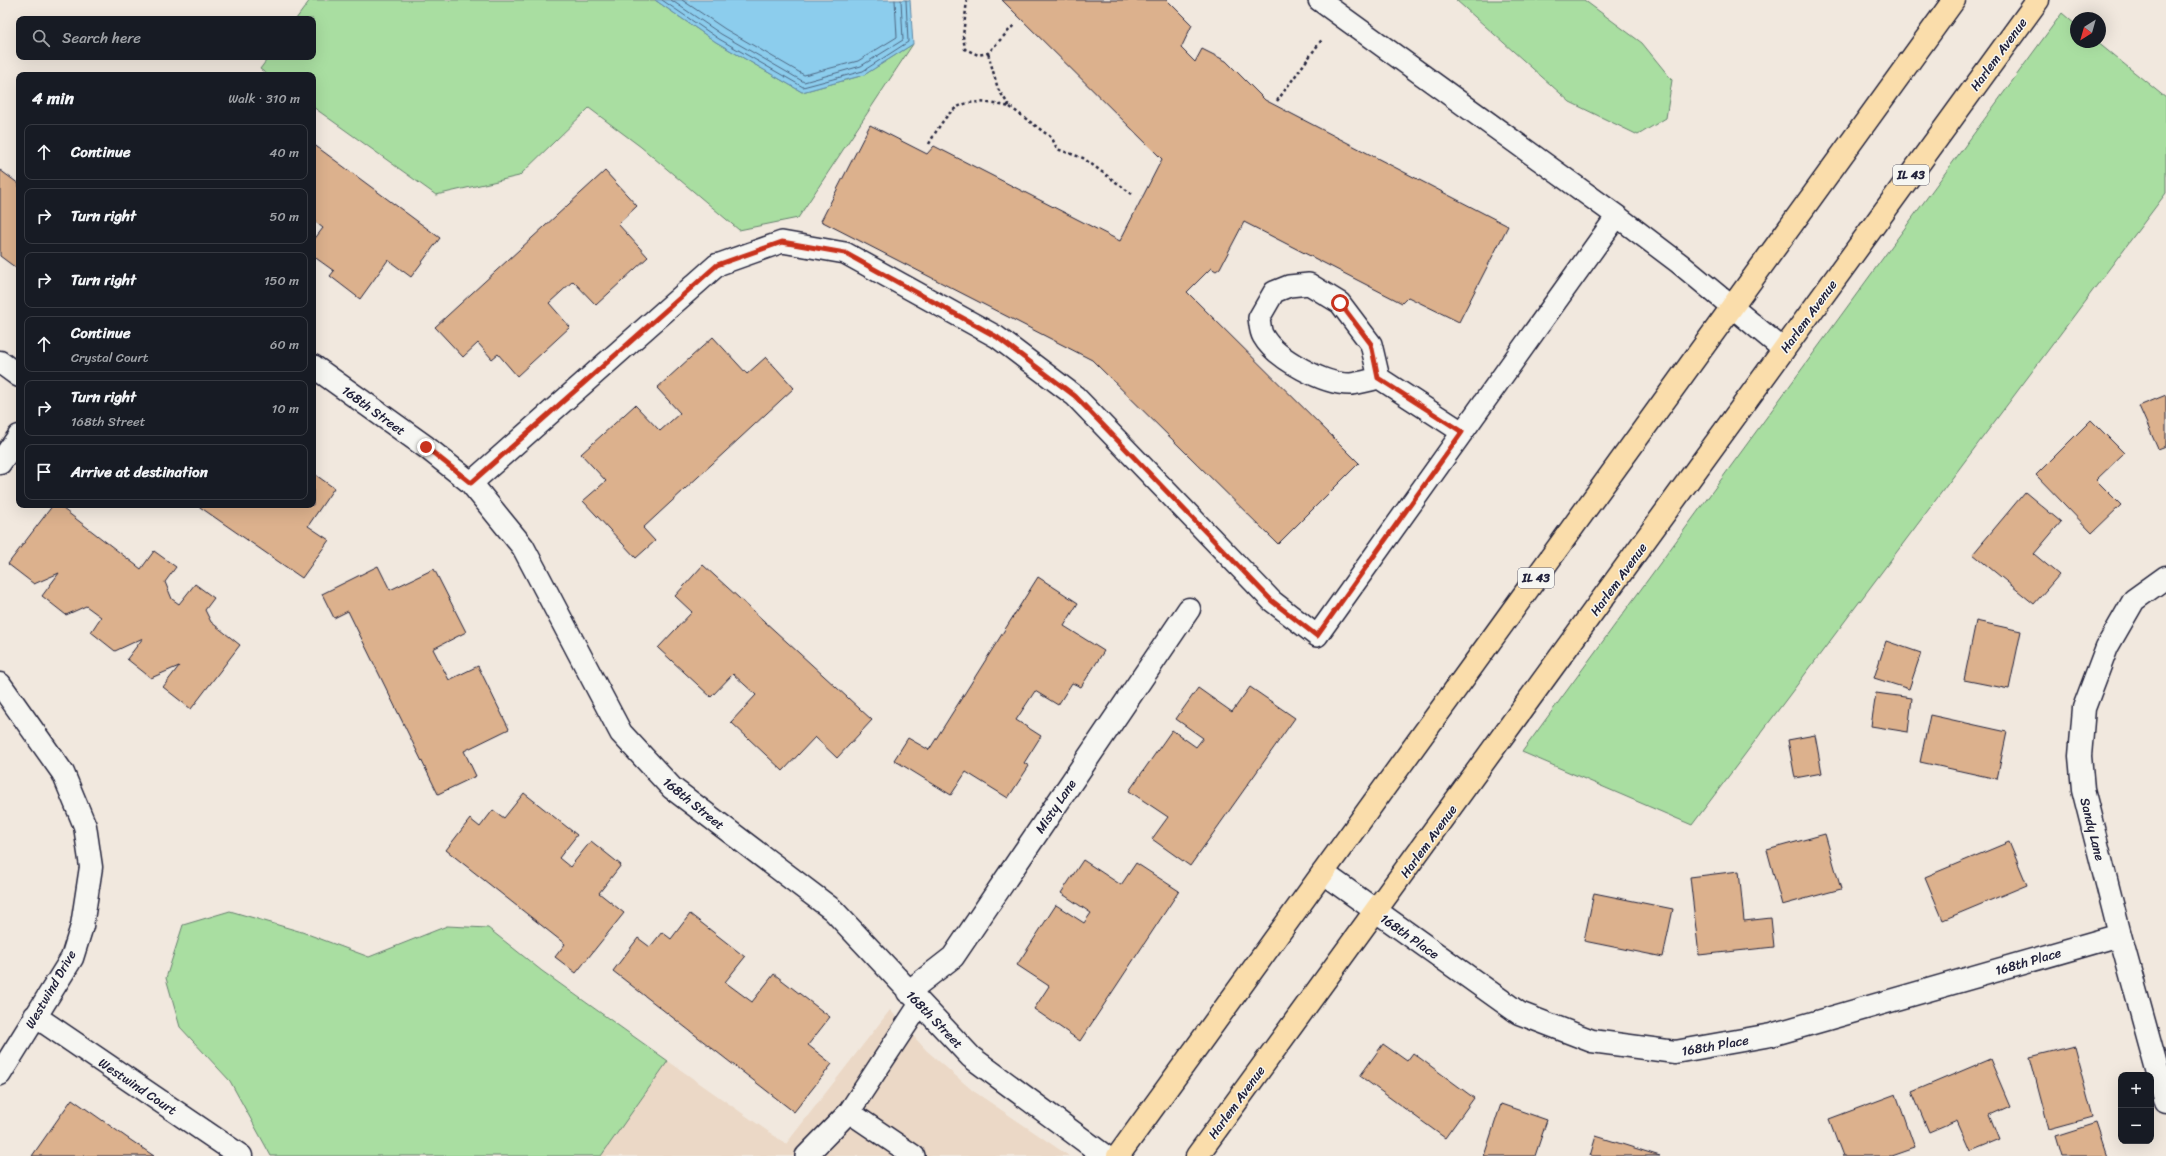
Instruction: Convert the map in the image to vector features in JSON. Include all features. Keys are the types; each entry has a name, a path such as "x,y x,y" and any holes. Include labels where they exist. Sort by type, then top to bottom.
{"main road":[{"name":"IL 43","path":"1118,1156 1954,0"},
{"name":"Harlem Avenue","path":"1197,1156 1376,912 2038,0"}],"street":[{"path":"471,483 717,265"},
{"path":"0,362 16,374"},
{"name":"168th Street","path":"316,368 426,447 471,483 523,547 621,733 672,788 833,910 971,1057 1105,1156"},
{"path":"0,463 16,440"},
{"name":"Sandy Lane","path":"2166,577 2134,600 2107,647 2084,708 2080,756 2083,789 2120,935 2166,1102"},
{"name":"Misty Lane","path":"914,998 953,957 1189,608"},
{"name":"Westwind Drive","path":"0,684 63,773 85,826 91,867 82,926 72,958 0,1074"},
{"name":"168th Place","path":"1322,873 1519,1013 1592,1041 1675,1052 1771,1034 2120,935"},
{"name":"Westwind Court","path":"36,1016 241,1156"}],"lane":[{"path":"1319,0 1617,216 1784,350"},
{"path":"717,265 782,242 845,253 997,337 1075,396 1272,601 1317,636 1617,216"},
{"path":"1378,378 1371,344 1340,303 1309,284 1289,286 1274,292 1259,318 1263,335 1274,348 1297,366 1326,379 1351,384 1378,378 1462,432"},
{"path":"806,1156 849,1112 914,998"},
{"path":"849,1112 914,1156"}],"path":[{"path":"967,0 963,36 966,50 978,55 988,53 1014,25"},
{"path":"1277,101 1326,34"},
{"path":"988,53 998,89 1010,107 1052,138 1058,149 1083,158 1132,194"},
{"path":"929,144 941,122 950,110 964,104 986,102 1010,107"}],"shaded area":[{"path":"890,1010 926,1050 972,1090 1069,1156 601,1156 668,1061 786,1144"}],"green space":[{"path":"310,0 655,0 716,42 802,92 864,75 913,44 798,218 739,230 641,147 589,108 519,176 436,195 316,109 316,72 264,72 260,69 267,60 316,60 316,16 298,16"},
{"path":"1456,0 1584,0 1642,43 1672,80 1666,118 1638,135 1570,102"},
{"path":"2062,13 2070,20 2070,48 2104,48 2166,98 2166,193 1692,825 1522,752"},
{"path":"230,911 302,932 369,957 447,926 488,928 542,971 668,1061 601,1156 271,1156 230,1081 180,1027 166,978 183,925"}],"water":[{"path":"655,0 910,0 913,44 864,75 802,92 716,42"}],"building":[{"path":"1002,0 1167,0 1192,25 1181,48 1195,62 1202,49 1226,61 1265,100 1508,226 1459,322 1408,297 1402,303 1244,222 1220,268 1216,271 1211,268 1187,292 1359,463 1278,544 1092,360 821,221 870,125 927,154 934,146 1120,241 1162,159"},
{"path":"316,146 440,238 411,277 388,260 360,299 330,276 334,271 316,258 316,237 323,228 316,222"},
{"path":"0,170 16,182 16,268 0,256"},
{"path":"605,171 637,206 618,224 648,257 596,305 573,281 549,303 570,327 517,376 498,354 492,359 478,343 463,357 435,327"},
{"path":"713,337 747,374 766,357 794,388 643,528 655,541 636,558 583,501 606,481 581,454 635,405 660,431 680,413 657,388"},
{"path":"2166,395 2166,446 2158,449 2139,406"},
{"path":"2091,420 2124,453 2096,480 2121,505 2092,533 2036,475"},
{"path":"316,475 334,488 308,526 329,540 302,578 201,508 316,508"},
{"path":"2025,492 2061,522 2034,554 2059,575 2034,604 1973,554"},
{"path":"51,508 62,508 141,569 154,551 176,567 165,582 172,599 179,604 195,584 214,598 205,610 211,622 240,645 191,709 163,687 179,666 151,678 127,659 143,638 115,651 91,632 101,617 86,606 66,615 42,596 59,573 34,584 8,564"},
{"path":"703,565 872,720 837,758 815,737 783,771 731,722 756,695 733,674 711,697 658,648 692,612 675,596"},
{"path":"378,566 390,590 434,569 466,632 433,649 449,680 478,666 509,729 464,751 476,776 438,794 348,611 334,618 322,594"},
{"path":"1038,577 1078,603 1064,626 1104,651 1081,687 1072,683 1058,705 1035,691 1016,720 1041,736 1024,763 1029,766 1008,798 966,772 951,795 894,760 908,738 929,750"},
{"path":"1976,621 2021,631 2009,689 1964,680"},
{"path":"1886,641 1921,653 1909,689 1874,678"},
{"path":"1250,687 1295,718 1190,866 1152,839 1168,817 1129,791 1172,730 1196,747 1203,738 1176,719 1198,688 1232,712"},
{"path":"1876,693 1912,698 1908,732 1871,726"},
{"path":"1930,715 2007,732 1997,779 1920,762"},
{"path":"1815,735 1822,773 1795,778 1788,740"},
{"path":"524,793 577,835 559,858 570,867 591,841 621,865 599,893 624,913 576,973 555,957 565,944 446,850 470,819 480,827 493,810 504,818"},
{"path":"1825,834 1841,889 1782,905 1767,850"},
{"path":"2009,842 2027,885 1943,920 1925,877"},
{"path":"1083,860 1121,885 1136,863 1179,891 1080,1041 1034,1009 1049,986 1017,965 1056,905 1084,923 1091,913 1061,893"},
{"path":"1739,871 1744,921 1771,918 1774,947 1699,955 1690,877"},
{"path":"1594,893 1673,909 1663,957 1584,941"},
{"path":"690,914 745,957 725,982 752,1002 774,974 830,1017 808,1045 832,1064 794,1112 613,971 638,938 650,947 662,932 671,939"},
{"path":"1383,1044 1407,1061 1413,1053 1474,1098 1445,1138 1360,1076"},
{"path":"2074,1046 2093,1117 2049,1129 2030,1057"},
{"path":"1990,1059 2010,1106 1990,1115 2000,1140 1971,1152 1957,1120 1929,1132 1912,1092"},
{"path":"1896,1094 1915,1148 1892,1156 1843,1156 1829,1119"},
{"path":"72,1099 126,1137 154,1156 32,1156"},
{"path":"1501,1104 1547,1120 1535,1156 1484,1156"},
{"path":"2097,1123 2108,1156 2062,1156 2056,1136"},
{"path":"1596,1136 1660,1156 1590,1156"}],"route":[{"path":"426,447 471,483 717,265 782,242 845,253 997,337 1075,396 1272,601 1317,636 1462,432 1378,378 1371,344 1340,303"}]}
